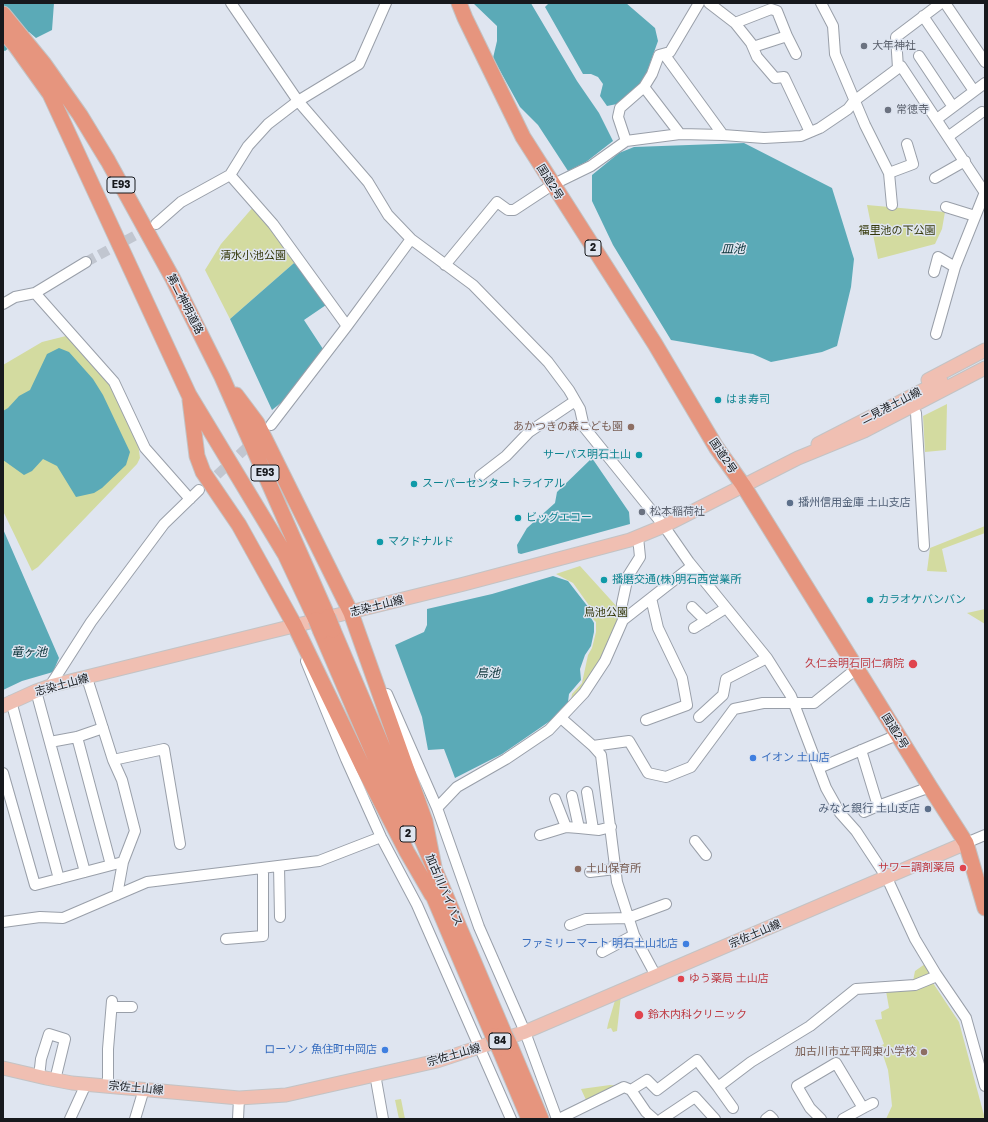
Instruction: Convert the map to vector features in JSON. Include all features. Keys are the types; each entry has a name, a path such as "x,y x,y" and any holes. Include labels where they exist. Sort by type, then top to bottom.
{"highway":[{"name":"国道2号","path":"459,3 523,137 552,185 655,344 716,447 743,485 856,669 966,843 985,908"},
{"name":"第二神明道路","path":"3,14 58,111 189,395 285,554 322,619"},
{"name":"第二神明道路","path":"3,31 20,42 80,115 108,161 173,279 222,377 322,619"},
{"path":"222,377 257,423 350,613 426,821 434,867"},
{"path":"189,395 197,456 203,472 239,525 295,626 363,767 407,852 432,895"},
{"name":"加古川バイパス","path":"322,619 434,867 501,1040 529,1119"},
{"name":"加古川バイパス","path":"322,619 432,895 501,1040 541,1119"}],"main road":[{"path":"826,438 847,422 863,413 985,350"},
{"name":"二見港土山線","path":"798,458 826,438 985,359"},
{"name":"二見港土山線","path":"743,485 798,458 840,442 985,368"},
{"path":"840,442 863,438 916,413 985,377"},
{"name":"志染土山線","path":"7,704 50,686 350,613 638,537 664,526 743,485"},
{"name":"宗佐土山線","path":"3,1068 39,1077 86,1084 239,1098 286,1095 437,1061 480,1048 524,1032 966,843"}],"street":[{"path":"231,3 298,101 368,182 388,215 411,239 473,285 548,362 580,409 584,427 664,526 692,566 767,658 794,704 826,788 840,813 856,831 887,878 913,934 937,976 966,1018 984,1080"},
{"path":"156,224 181,202 230,175 248,146 268,124 298,101 359,64 386,3"},
{"path":"626,141 618,117 620,108 644,87 652,74 659,55 670,52 699,3"},
{"path":"709,3 735,22 753,47 757,58 775,78 784,77 810,132"},
{"path":"822,3 833,26 835,54 854,101 889,173 892,205"},
{"path":"898,68 896,37 941,3"},
{"path":"945,3 985,62"},
{"path":"735,22 771,9 777,11 796,54"},
{"path":"923,16 974,91"},
{"path":"753,47 787,36"},
{"path":"664,54 723,135"},
{"path":"919,56 953,107"},
{"path":"445,265 497,202 508,210 514,210 552,185 591,166 626,141 680,134 764,138 801,136 820,128 848,109 854,101 901,66 965,161 980,177 985,193 955,267 936,334"},
{"path":"937,119 985,83"},
{"path":"644,87 680,134"},
{"path":"948,136 982,112"},
{"path":"889,173 913,164 906,144"},
{"path":"935,178 959,166 965,161"},
{"path":"230,175 273,224 347,326"},
{"path":"946,207 975,216"},
{"path":"271,426 411,239"},
{"path":"934,272 938,257 955,267"},
{"path":"3,304 15,297 35,293 86,262"},
{"path":"35,293 114,382 145,448 190,499"},
{"path":"480,476 506,456 529,432 575,400"},
{"path":"916,413 924,546"},
{"path":"50,686 91,622 164,524 199,490"},
{"path":"438,808 457,787 506,759 549,730 584,693 605,661 623,620 622,604 628,576 640,558 638,537"},
{"path":"623,620 692,566"},
{"path":"646,720 687,705 682,678 658,628 651,598"},
{"path":"692,607 706,621"},
{"path":"694,628 726,608"},
{"path":"350,613 438,808 479,927 524,1032 558,1119 624,1087 631,1090 646,1112 654,1119"},
{"path":"295,626 309,672 381,837 417,905 512,1119"},
{"path":"699,717 723,694 726,679 767,658"},
{"path":"593,746 629,741 648,773 666,777 691,767 734,709 763,703 814,703 856,669"},
{"path":"87,678 113,760 122,780 135,831 124,862 117,895"},
{"path":"36,691 85,872"},
{"path":"7,704 59,878"},
{"path":"561,718 601,755 615,869 634,935 656,976"},
{"path":"50,742 77,737 103,728"},
{"path":"819,768 897,734"},
{"path":"77,737 111,865"},
{"path":"113,760 164,749 180,844"},
{"path":"861,750 878,806"},
{"path":"3,773 35,885 124,862"},
{"path":"864,812 930,787"},
{"path":"587,792 593,829"},
{"path":"572,796 579,828"},
{"path":"555,799 566,826"},
{"path":"540,835 566,826 599,830 611,827"},
{"path":"966,843 985,835"},
{"path":"3,922 40,917 63,918 148,882 319,861 381,837"},
{"path":"695,840 706,855"},
{"path":"279,866 280,917"},
{"path":"226,939 263,936 264,868"},
{"path":"590,872 615,869"},
{"path":"570,925 586,919 628,918 666,904"},
{"path":"602,952 634,935"},
{"path":"718,1087 751,1062 810,1026 856,990 915,985 937,976"},
{"path":"108,1086 108,1048 112,1004 132,1007"},
{"path":"39,1077 41,1059 47,1033 65,1039 55,1080"},
{"path":"631,1090 646,1080 657,1090 697,1060 733,1108"},
{"path":"821,1119 810,1108 797,1086 836,1063 863,1108"},
{"path":"375,1074 383,1119"},
{"path":"70,1119 86,1084"},
{"path":"135,1119 144,1089"},
{"path":"662,1119 695,1097 712,1118"},
{"path":"238,1119 239,1098"},
{"path":"843,1119 874,1104"},
{"path":"766,1119 770,1116 773,1119"}],"green space":[{"name":"福里池の下公園","path":"867,205 945,212 942,229 935,244 878,259"},
{"name":"清水小池公園","path":"254,206 298,263 296,265 294,263 230,319 205,270 221,244"},
{"path":"66,336 104,376 120,401 137,436 140,458 137,464 38,567 32,571 3,511 3,365 42,342"},
{"path":"947,404 946,450 925,452 923,416"},
{"path":"985,526 985,533 942,549 947,572 927,571 930,548"},
{"name":"鳥池公園","path":"580,566 619,609 621,620 591,678 571,700 572,694 582,683 588,655 592,648 596,632 596,622 593,619 593,611 573,583 556,574"},
{"path":"985,609 985,624 967,613"},
{"path":"925,964 932,977 913,981 915,971"},
{"name":"加古川市立平岡東小学校","path":"933,983 959,1022 985,1119 886,1119 892,1106 890,1086 888,1070 880,1046 884,1044 875,1020 882,1019 881,1012 889,1008 886,991 915,989"},
{"path":"621,995 617,1031 613,1032 611,1028 607,1029 608,1024 616,997"},
{"path":"610,1085 621,1086 586,1100 581,1089"},
{"path":"401,1099 405,1119 399,1119 395,1100"}],"water":[{"path":"3,3 54,3 52,30 36,38 29,32 5,51 3,50"},
{"path":"473,3 531,3 577,81 599,113 613,141 586,162 568,171 538,125 520,107 493,58 497,41 497,26"},
{"path":"549,3 626,3 655,28 658,41 644,80 617,104 607,106 600,96 603,84 598,77 591,74 583,74 545,7"},
{"name":"皿池","path":"744,143 832,188 854,259 851,287 837,346 822,352 771,362 753,354 671,340 613,245 592,201 592,175 619,153 634,147"},
{"path":"294,263 296,265 298,263 326,305 304,320 323,349 282,402 272,410 230,319"},
{"path":"59,348 69,352 93,379 103,395 130,452 126,465 102,488 94,493 76,497 57,466 43,459 32,471 24,475 3,460 3,411 8,408 19,396 30,390 47,354"},
{"path":"592,458 629,512 630,524 521,554 518,553 517,545 527,528 555,503 557,492"},
{"name":"竜ヶ池","path":"3,529 59,658 53,672 22,681 3,690"},
{"name":"鳥池","path":"553,576 568,581 592,612 590,616 594,623 594,632 591,646 585,655 580,669 581,680 569,694 568,702 550,721 502,754 455,778 444,749 428,750 422,717 395,645 424,632 427,625 427,609 492,594"}],"tunnel":[{"path":"86,262 151,227"},
{"path":"206,485 255,440"}],"place":[{"name":"大年神社","path":"864,46"},
{"name":"常徳寺","path":"888,110"},
{"name":"はま寿司","path":"718,400"},
{"name":"あかつきの森こども園","path":"631,427"},
{"name":"サーパス明石土山","path":"639,455"},
{"name":"スーパーセンタートライアル","path":"414,484"},
{"name":"播州信用金庫 土山支店","path":"790,503"},
{"name":"松本稲荷社","path":"642,512"},
{"name":"ビッグエコー","path":"518,518"},
{"name":"マクドナルド","path":"380,542"},
{"name":"播磨交通(株)明石西営業所","path":"604,580"},
{"name":"カラオケバンバン","path":"870,600"},
{"name":"久仁会明石同仁病院","path":"913,664"},
{"name":"イオン 土山店","path":"753,758"},
{"name":"みなと銀行 土山支店","path":"928,809"},
{"name":"サワー調剤薬局","path":"963,868"},
{"name":"土山保育所","path":"578,869"},
{"name":"ファミリーマート 明石土山北店","path":"686,944"},
{"name":"ゆう薬局 土山店","path":"681,979"},
{"name":"鈴木内科クリニック","path":"639,1015"},
{"name":"ローソン 魚住町中岡店","path":"385,1050"},
{"name":"加古川市立平岡東小学校","path":"924,1052"}]}
